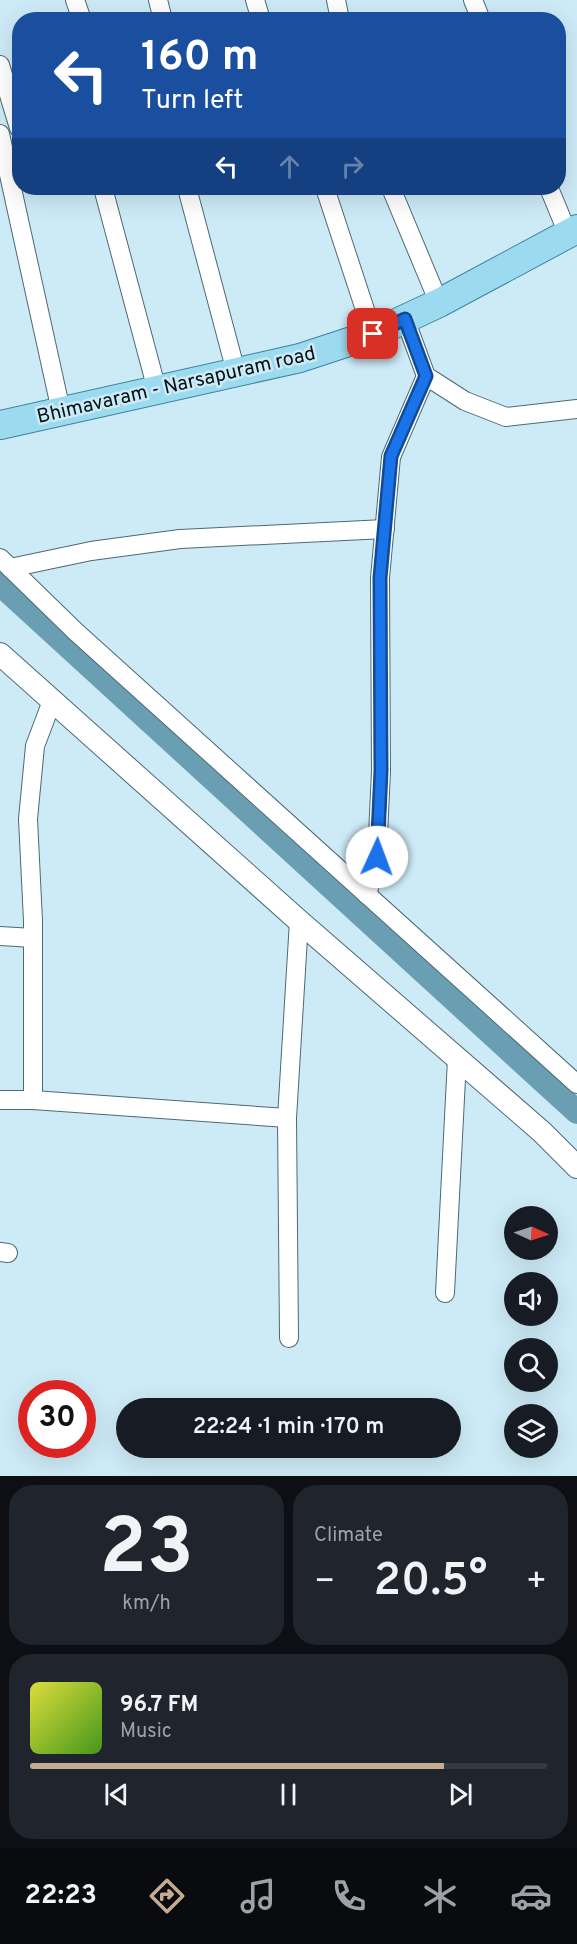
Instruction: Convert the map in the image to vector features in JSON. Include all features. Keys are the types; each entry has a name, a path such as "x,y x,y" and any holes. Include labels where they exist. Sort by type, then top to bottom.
{"main road":[{"name":"Bhimavaram - Narsapuram road","path":"0,425 300,358 373,334 439,303 572,232"}],"street":[{"path":"0,65 12,105"},
{"path":"0,134 12,188"},
{"path":"14,195 62,411"},
{"path":"105,195 157,390"},
{"path":"189,195 236,372"},
{"path":"327,195 373,334"},
{"path":"395,195 439,303"},
{"path":"553,195 572,232"},
{"path":"405,319 426,376 465,401 506,417 577,409"},
{"path":"367,895 377,857 381,771 380,578 391,456 426,376"},
{"path":"5,563 180,539 385,529"},
{"path":"5,563 75,631 577,1084"},
{"path":"0,654 299,921 542,1132 577,1167"},
{"path":"33,1100 33,938 28,819 35,746 51,701"},
{"path":"289,1338 288,1118 299,921"},
{"path":"0,936 33,938"},
{"path":"446,1293 457,1059"},
{"path":"0,1100 33,1100 288,1118"}],"waterway":[{"path":"0,584 577,1112"}],"route":[{"path":"373,334 405,319 426,376 391,456 380,578 381,771 377,857"}]}
